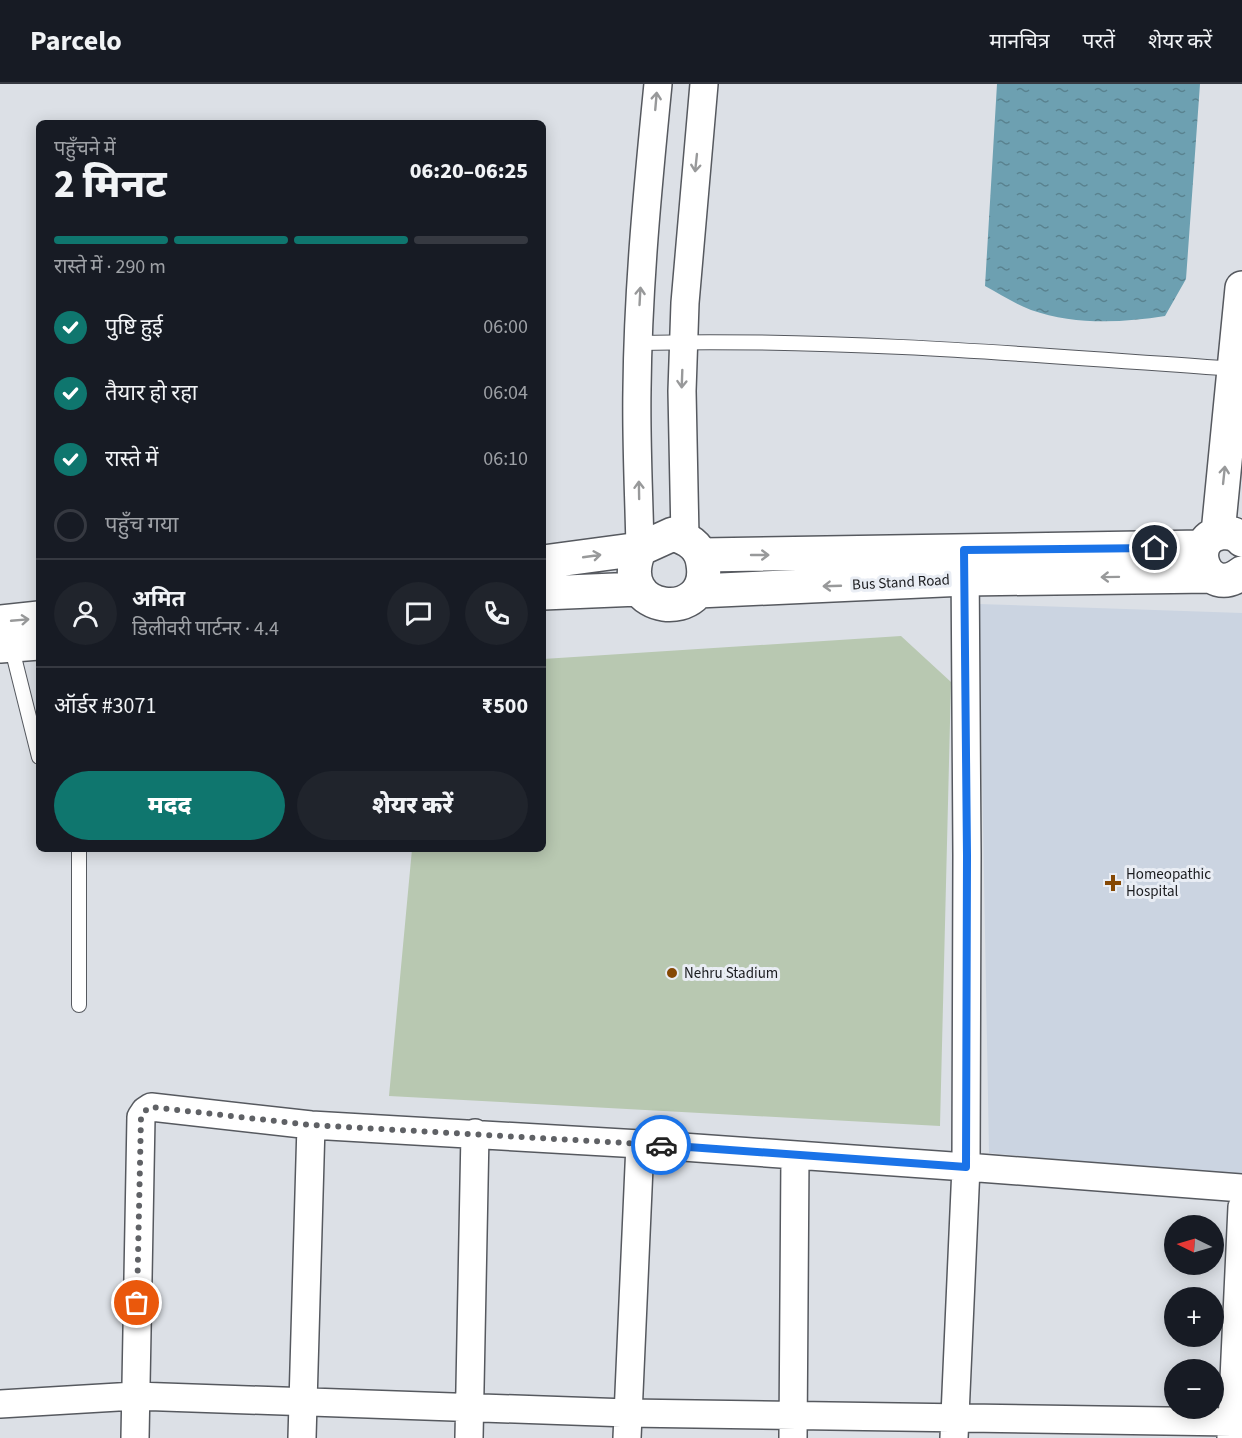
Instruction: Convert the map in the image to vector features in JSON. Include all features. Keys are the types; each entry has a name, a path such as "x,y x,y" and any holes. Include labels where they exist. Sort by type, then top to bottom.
{"main road":[{"path":"1231,551 1235,369 1242,288"},
{"name":"Bus Stand Road","path":"546,562 640,549 673,534 693,546 843,554 965,565"},
{"path":"693,546 705,574 698,591"},
{"path":"546,593 639,589 634,576 634,562 640,549"},
{"name":"Bus Stand Road","path":"639,589 647,598 668,606 690,599 698,591 965,565 1231,551"},
{"path":"13,639 36,620"}],"street":[{"path":"640,549 638,343 647,194 658,84"},
{"path":"693,546 682,391 693,198 704,84"},
{"path":"954,1427 966,1167 965,565"},
{"path":"135,1438 141,1117 151,1107 311,1125 640,1144 1242,1188"},
{"path":"302,1438 311,1125"},
{"path":"469,1438 475,1133"},
{"path":"627,1426 640,1144"},
{"path":"793,1427 795,1155"},
{"path":"0,1404 135,1396 470,1408 627,1426 1231,1430 1242,1207"}],"lane":[{"path":"638,343 684,342 972,350 1235,369"},
{"path":"13,639 36,743"},
{"path":"79,852 79,1005"}],"shaded area":[{"name":"Homeopathic Hospital","path":"979,604 1242,613 1242,1177 989,1153"}],"green space":[{"name":"Nehru Stadium","path":"901,636 951,682 940,1126 389,1096 412,852 546,852 546,659"}],"water":[{"path":"997,84 1200,84 1186,279 1165,316 1115,321 1064,318 1025,308 985,286"}],"way so far":[{"path":"137,1303 141,1117 151,1107 311,1125 661,1145"}],"place":[{"name":"Homeopathic Hospital","path":"1113,883"},
{"name":"Nehru Stadium","path":"672,973"}],"route":[{"path":"661,1145 966,1167 967,855 964,550 1155,548"}]}
